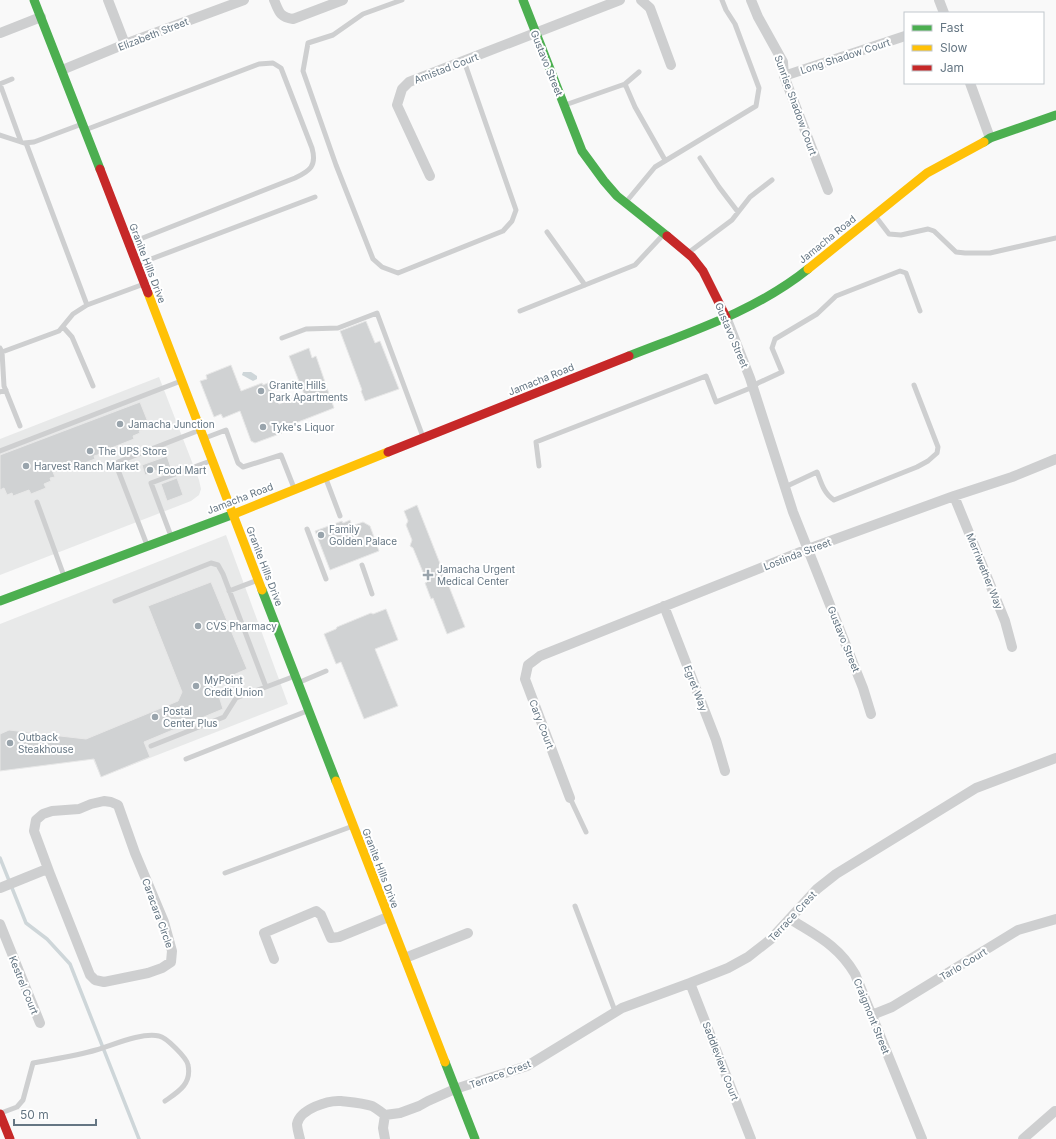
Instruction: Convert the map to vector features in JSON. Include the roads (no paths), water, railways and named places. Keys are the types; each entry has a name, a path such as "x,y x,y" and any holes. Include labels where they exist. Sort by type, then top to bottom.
{"street":[{"name":"Granite Hills Drive","path":"34,0 475,1139"},
{"path":"108,0 125,44"},
{"name":"Elizabeth Street","path":"62,70 125,44 244,0"},
{"path":"274,0 279,13 286,18 293,19 343,0"},
{"name":"Gustavo Street","path":"523,0 582,151 604,181 626,203 687,254 703,271 726,317 753,387 794,512 863,688 871,714"},
{"name":"Amistad Court","path":"430,176 397,105 402,89 409,82 620,0"},
{"path":"641,0 650,8 671,65"},
{"name":"Sunrise Shadow Court","path":"751,0 758,17 783,62 784,76 828,190"},
{"path":"939,0 944,12"},
{"path":"0,33 41,17"},
{"name":"Long Shadow Court","path":"784,76 904,36"},
{"path":"970,84 990,138"},
{"name":"Jamacha Road","path":"0,601 233,514 726,317 760,301 796,279 927,173 990,138 1056,115"},
{"name":"Lostinda Street","path":"540,656 808,549 954,496 1012,477 1056,459"},
{"name":"Merriwether Way","path":"954,496 1005,621 1012,647"},
{"name":"Egret Way","path":"664,606 716,740 725,771"},
{"name":"Cary Court","path":"540,656 528,665 525,679 570,798"},
{"name":"Terrace Crest","path":"385,1115 400,1113 455,1089 527,1066 615,1011 728,968 748,957 771,939 817,889 836,874 976,788 1056,758"},
{"name":"Caracara Circle","path":"104,801 118,805 135,853 164,922 172,951 171,962 162,968 148,973 104,982 95,980 90,975 47,869 34,831 36,820 43,814 52,811 79,809 104,801"},
{"path":"1,888 15,883 36,872 47,869"},
{"path":"274,959 264,933 316,911 321,915 331,938 339,937 388,917"},
{"name":"Craigmont Street","path":"790,919 832,946 845,958 855,974 922,1139"},
{"name":"Tarlo Court","path":"872,1015 892,1007 1018,930 1056,919"},
{"name":"Kestrel Court","path":"0,924 40,1023"},
{"path":"404,958 468,933"},
{"name":"Saddleview Court","path":"690,983 751,1139"},
{"path":"300,1139 297,1125 301,1117 307,1111 326,1103 340,1101 372,1106 385,1115 383,1128 385,1139"},
{"path":"1027,1137 1055,1111"},
{"path":"0,1114 3,1129 10,1139"}],"lane":[{"path":"402,0 363,14 333,35 308,43 303,71 336,165 373,258 382,267 398,274 502,232 512,221 516,210 464,61"},
{"path":"626,203 655,167 756,106 759,88 735,24 726,10 722,0"},
{"path":"0,135 23,142 34,142 84,127 259,64 273,63 281,68 314,155 312,166 302,175 129,244"},
{"path":"564,106 626,84 639,72"},
{"path":"12,79 0,84 87,305"},
{"path":"626,84 635,107 665,160"},
{"path":"700,158 738,212"},
{"path":"687,254 732,220 750,198 772,180"},
{"path":"137,265 315,197"},
{"path":"874,215 889,234 901,235 928,229 934,231 956,252 990,253 1056,238"},
{"path":"547,232 585,285"},
{"path":"520,311 635,266 664,234"},
{"path":"539,466 536,442 706,376 716,402 753,387 758,383 782,372 772,348 775,339 817,314 836,296 900,272 906,273 920,311"},
{"path":"20,426 4,386 1,350 59,331 73,314 87,305 144,283"},
{"path":"282,338 306,328 338,328 377,314 424,438"},
{"path":"63,327 72,337 93,386"},
{"path":"0,451 182,381"},
{"path":"785,487 817,472 826,493 834,500 917,467 933,458 937,453 938,447 914,385"},
{"path":"0,392 6,390"},
{"path":"147,546 118,470 118,462 202,434 226,430 238,463 243,467 281,455 294,489"},
{"path":"171,537 151,483 212,460"},
{"path":"326,477 340,516"},
{"path":"37,502 65,576"},
{"path":"307,529 326,579"},
{"path":"115,601 211,563 216,564 220,567 266,687"},
{"path":"362,565 372,594"},
{"path":"229,591 259,580"},
{"path":"151,746 224,717 236,698 266,687 326,671"},
{"path":"186,759 308,710"},
{"path":"570,798 586,832"},
{"path":"224,873 353,826"},
{"path":"575,906 615,1011"},
{"path":"0,1114 14,1109 23,1100 33,1063 95,1050 148,1035 160,1036 169,1041 188,1063 189,1073 182,1090 165,1101"}],"waterway":[{"path":"0,858 26,923 47,939 70,964 139,1139"}],"place":[{"name":"Granite Hills Park Apartments","path":"261,391"},
{"name":"Jamacha Junction","path":"120,424"},
{"name":"Tyke's Liquor","path":"263,427"},
{"name":"The UPS Store","path":"90,451"},
{"name":"Harvest Ranch Market","path":"26,466"},
{"name":"Food Mart","path":"150,470"},
{"name":"Family Golden Palace","path":"321,535"},
{"name":"Jamacha Urgent Medical Center","path":"428,575"},
{"name":"CVS Pharmacy","path":"198,626"},
{"name":"MyPoint Credit Union","path":"196,686"},
{"name":"Postal Center Plus","path":"155,717"},
{"name":"Outback Steakhouse","path":"10,743"}]}
